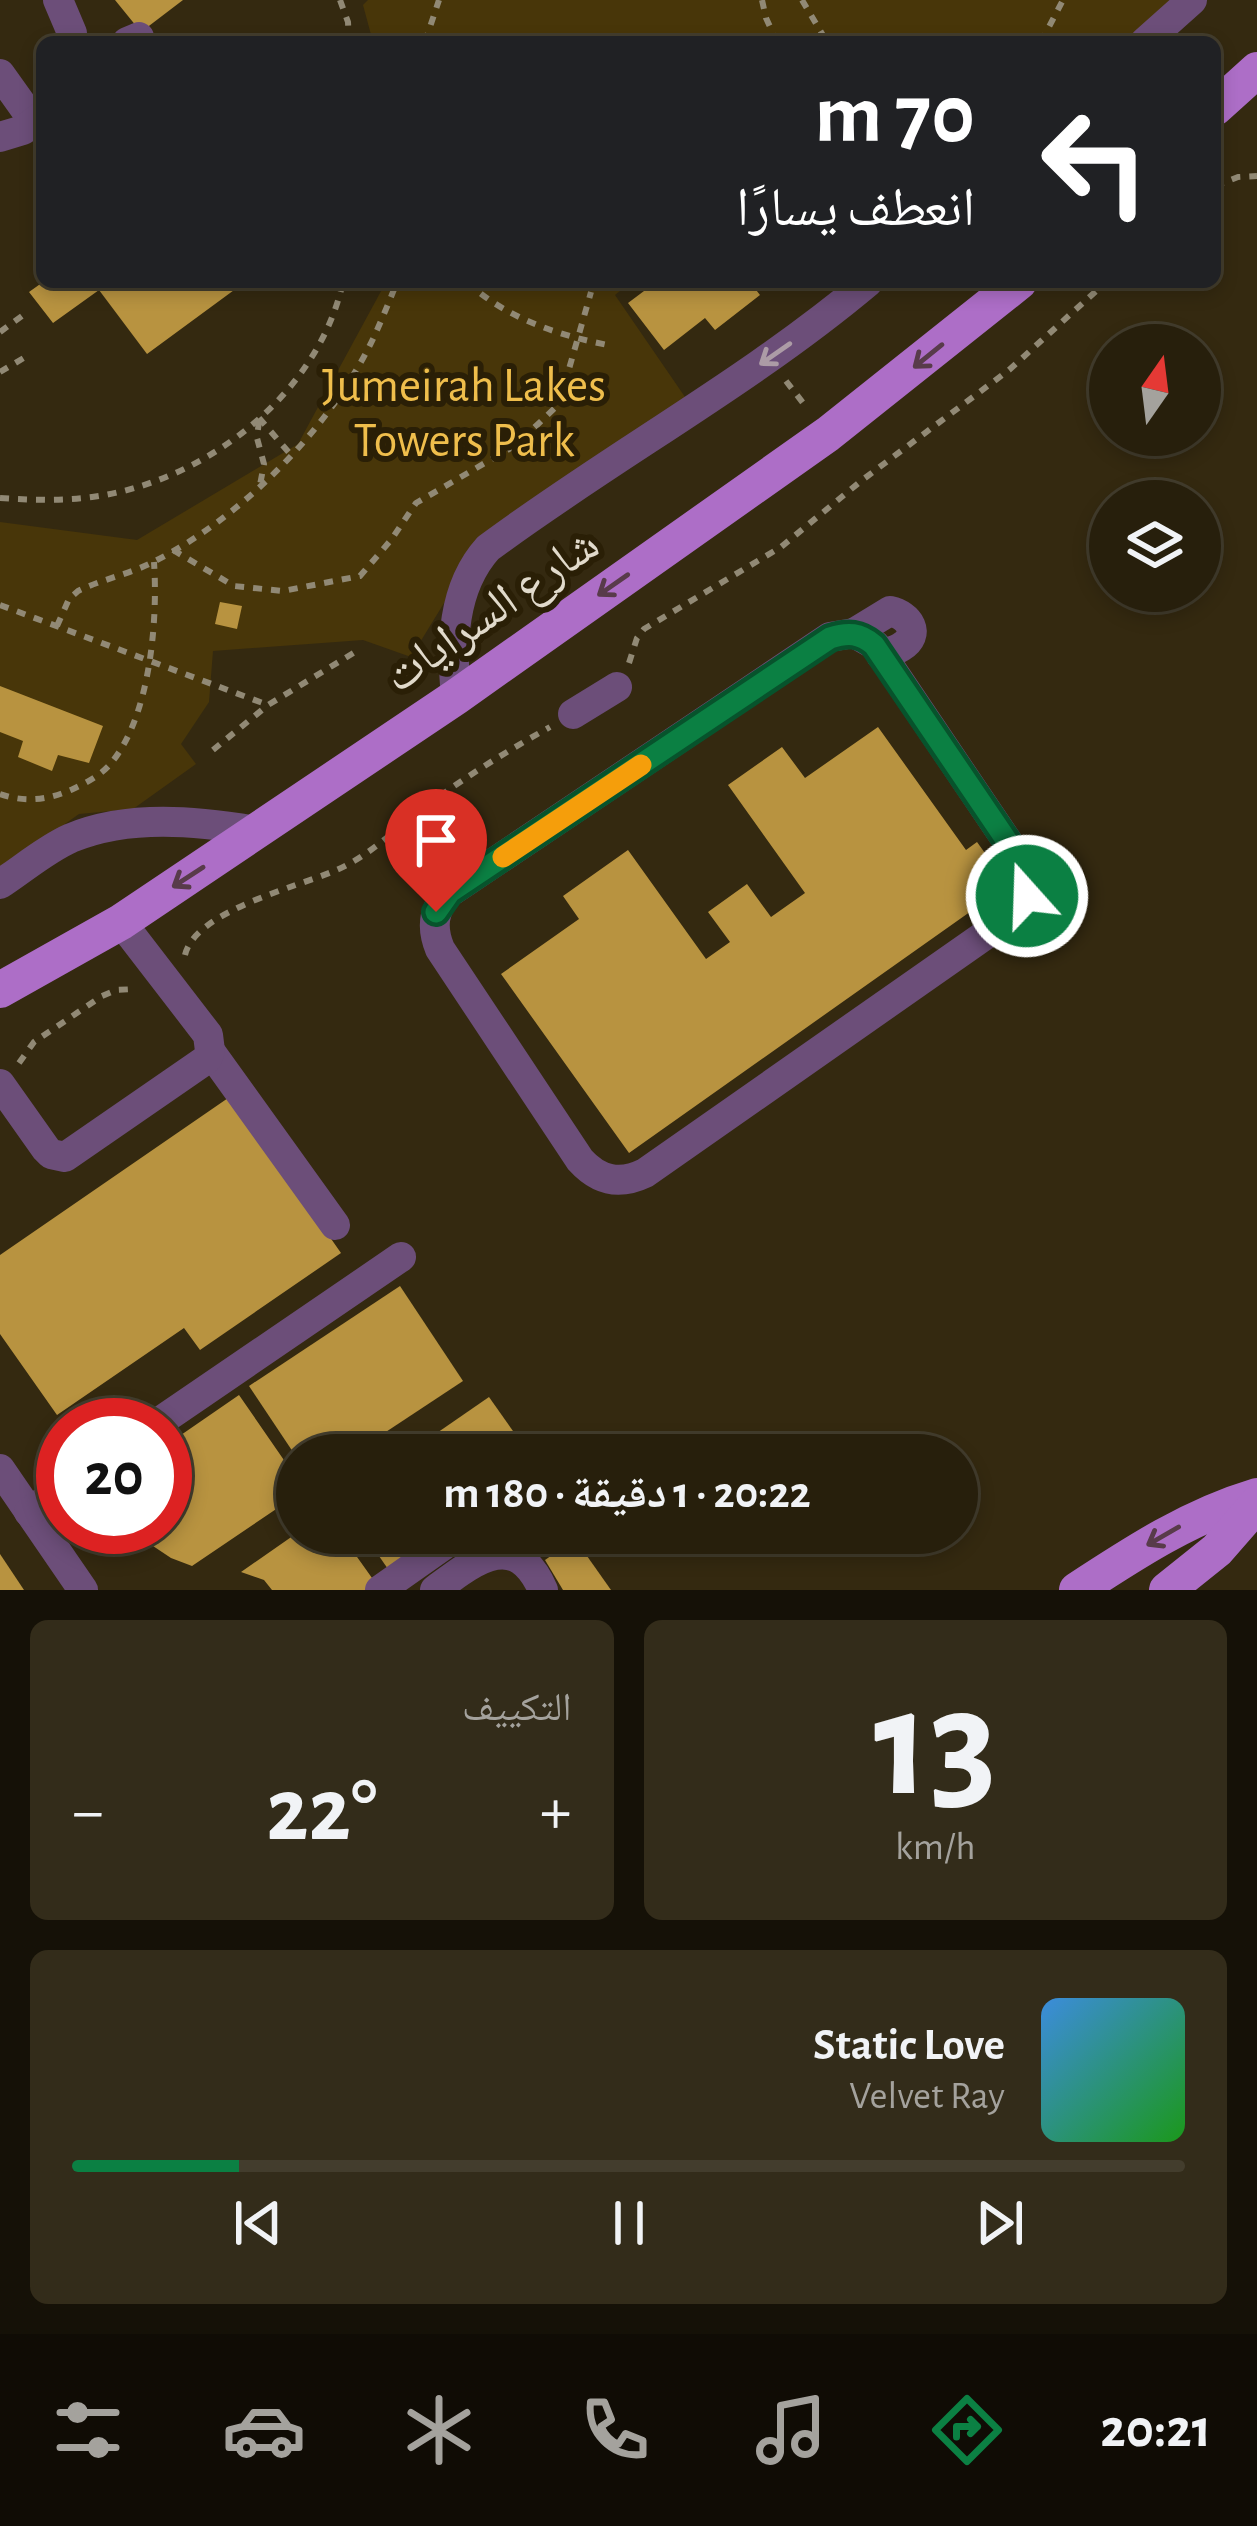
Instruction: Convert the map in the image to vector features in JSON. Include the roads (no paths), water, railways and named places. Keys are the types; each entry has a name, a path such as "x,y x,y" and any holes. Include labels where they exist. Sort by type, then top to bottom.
{"main road":[{"path":"1221,103 1257,70"},
{"name":"شارع السرايات","path":"0,990 121,922 456,697 828,434 1011,288"},
{"path":"1077,1590 1175,1528 1218,1508 1257,1500"},
{"path":"1167,1590 1217,1550 1257,1500"}],"street":[{"path":"58,0 72,36"},
{"path":"1151,36 1192,0"},
{"path":"0,74 17,126"},
{"path":"456,697 453,665 458,609 473,564 488,548 769,359 861,288"},
{"path":"854,633 865,637 881,655 1022,863 1029,884 1023,906 645,1173 622,1181 598,1176 580,1160 440,950 436,912 450,892 830,638 854,633 890,611 907,617 912,635 907,643 881,655"},
{"path":"573,714 617,687"},
{"path":"0,884 68,839 105,827 182,821 257,832"},
{"path":"121,922 208,1035 210,1051 335,1225"},
{"path":"1,1084 51,1154 65,1157 200,1065 210,1051"},
{"path":"192,1400 401,1257"},
{"path":"0,1469 83,1590"},
{"path":"29,1511 36,1506"},
{"path":"380,1590 431,1554"},
{"path":"435,1590 489,1554 510,1554 528,1564 543,1590"}],"park label":[{"name":"Jumeirah Lakes Towers Park","path":"464,414"}]}
